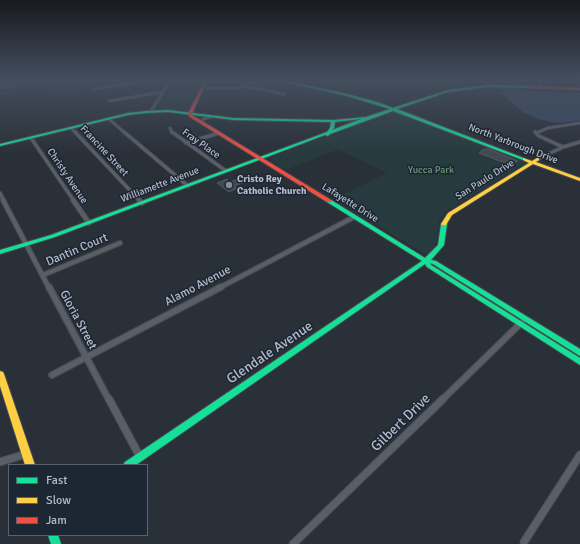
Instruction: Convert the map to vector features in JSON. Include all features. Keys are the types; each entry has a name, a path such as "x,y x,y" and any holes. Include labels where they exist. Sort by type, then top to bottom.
{"street":[{"path":"151,111 155,105"},
{"path":"190,114 194,105"},
{"name":"North Yarbrough Drive","path":"386,105 579,178"},
{"name":"Williamette Avenue","path":"0,252 89,223 371,117 408,105"},
{"path":"0,145 109,119 151,111 168,111 211,117 333,121 371,117"},
{"name":"Lafayette Drive","path":"190,114 426,261 429,266 522,322 580,353"},
{"path":"203,123 203,119 211,117"},
{"path":"109,119 188,186"},
{"path":"327,134 332,128 333,121"},
{"path":"563,147 539,136 535,132 548,128 580,123"},
{"name":"Francine Street","path":"71,128 142,203"},
{"name":"Fray Place","path":"170,128 172,133 226,171"},
{"path":"186,143 219,133"},
{"name":"Christy Avenue","path":"31,138 89,223"},
{"name":"San Paulo Drive","path":"426,261 440,245 443,226 450,214 535,161 563,147 580,142"},
{"name":"Gloria Street","path":"0,192 26,244 140,456"},
{"name":"Alamo Avenue","path":"52,375 354,217"},
{"name":"Dantin Court","path":"43,275 120,243"},
{"name":"Glendale Avenue","path":"129,464 426,261"},
{"name":"Lafayette Drive","path":"522,322 580,362"},
{"name":"Gilbert Drive","path":"293,544 522,322"},
{"path":"0,376 30,464"},
{"path":"0,462 26,454"},
{"path":"524,542 580,455"},
{"path":"48,544 54,540"}],"green space":[{"path":"157,105 193,105 191,110 186,112 155,109"},
{"name":"Yucca Park","path":"396,112 528,162 445,212 439,221 437,240 433,250 428,254 423,253 334,199 387,173 338,149 286,170 267,159 372,118"}],"water":[{"path":"515,105 580,105 580,121 556,123 538,119 523,112"}],"building":[{"path":"484,149 489,149 518,161 511,164 507,161 505,163 479,153"},
{"name":"Cristo Rey Catholic Church","path":"242,177 248,181 234,186 237,188 229,192 217,183 227,179 230,182"}],"traffic: fast":[{"path":"383,105 524,159"},
{"path":"0,252 53,236 405,105"},
{"path":"0,145 128,114 146,112 168,111 234,119 333,121 365,118"},
{"path":"327,135 332,128 333,121"},
{"path":"329,201 426,261 434,262 580,353"},
{"path":"129,464 426,261 441,245 444,224"},
{"path":"426,261 429,266 580,362"},
{"path":"53,536 56,544"}],"traffic: slow":[{"path":"524,159 580,180"},
{"path":"444,224 450,214 538,159"},
{"path":"0,374 30,464"}],"traffic: jam":[{"path":"194,105 190,114 191,116 329,201"}],"place":[{"name":"Cristo Rey Catholic Church","path":"229,185"}]}
